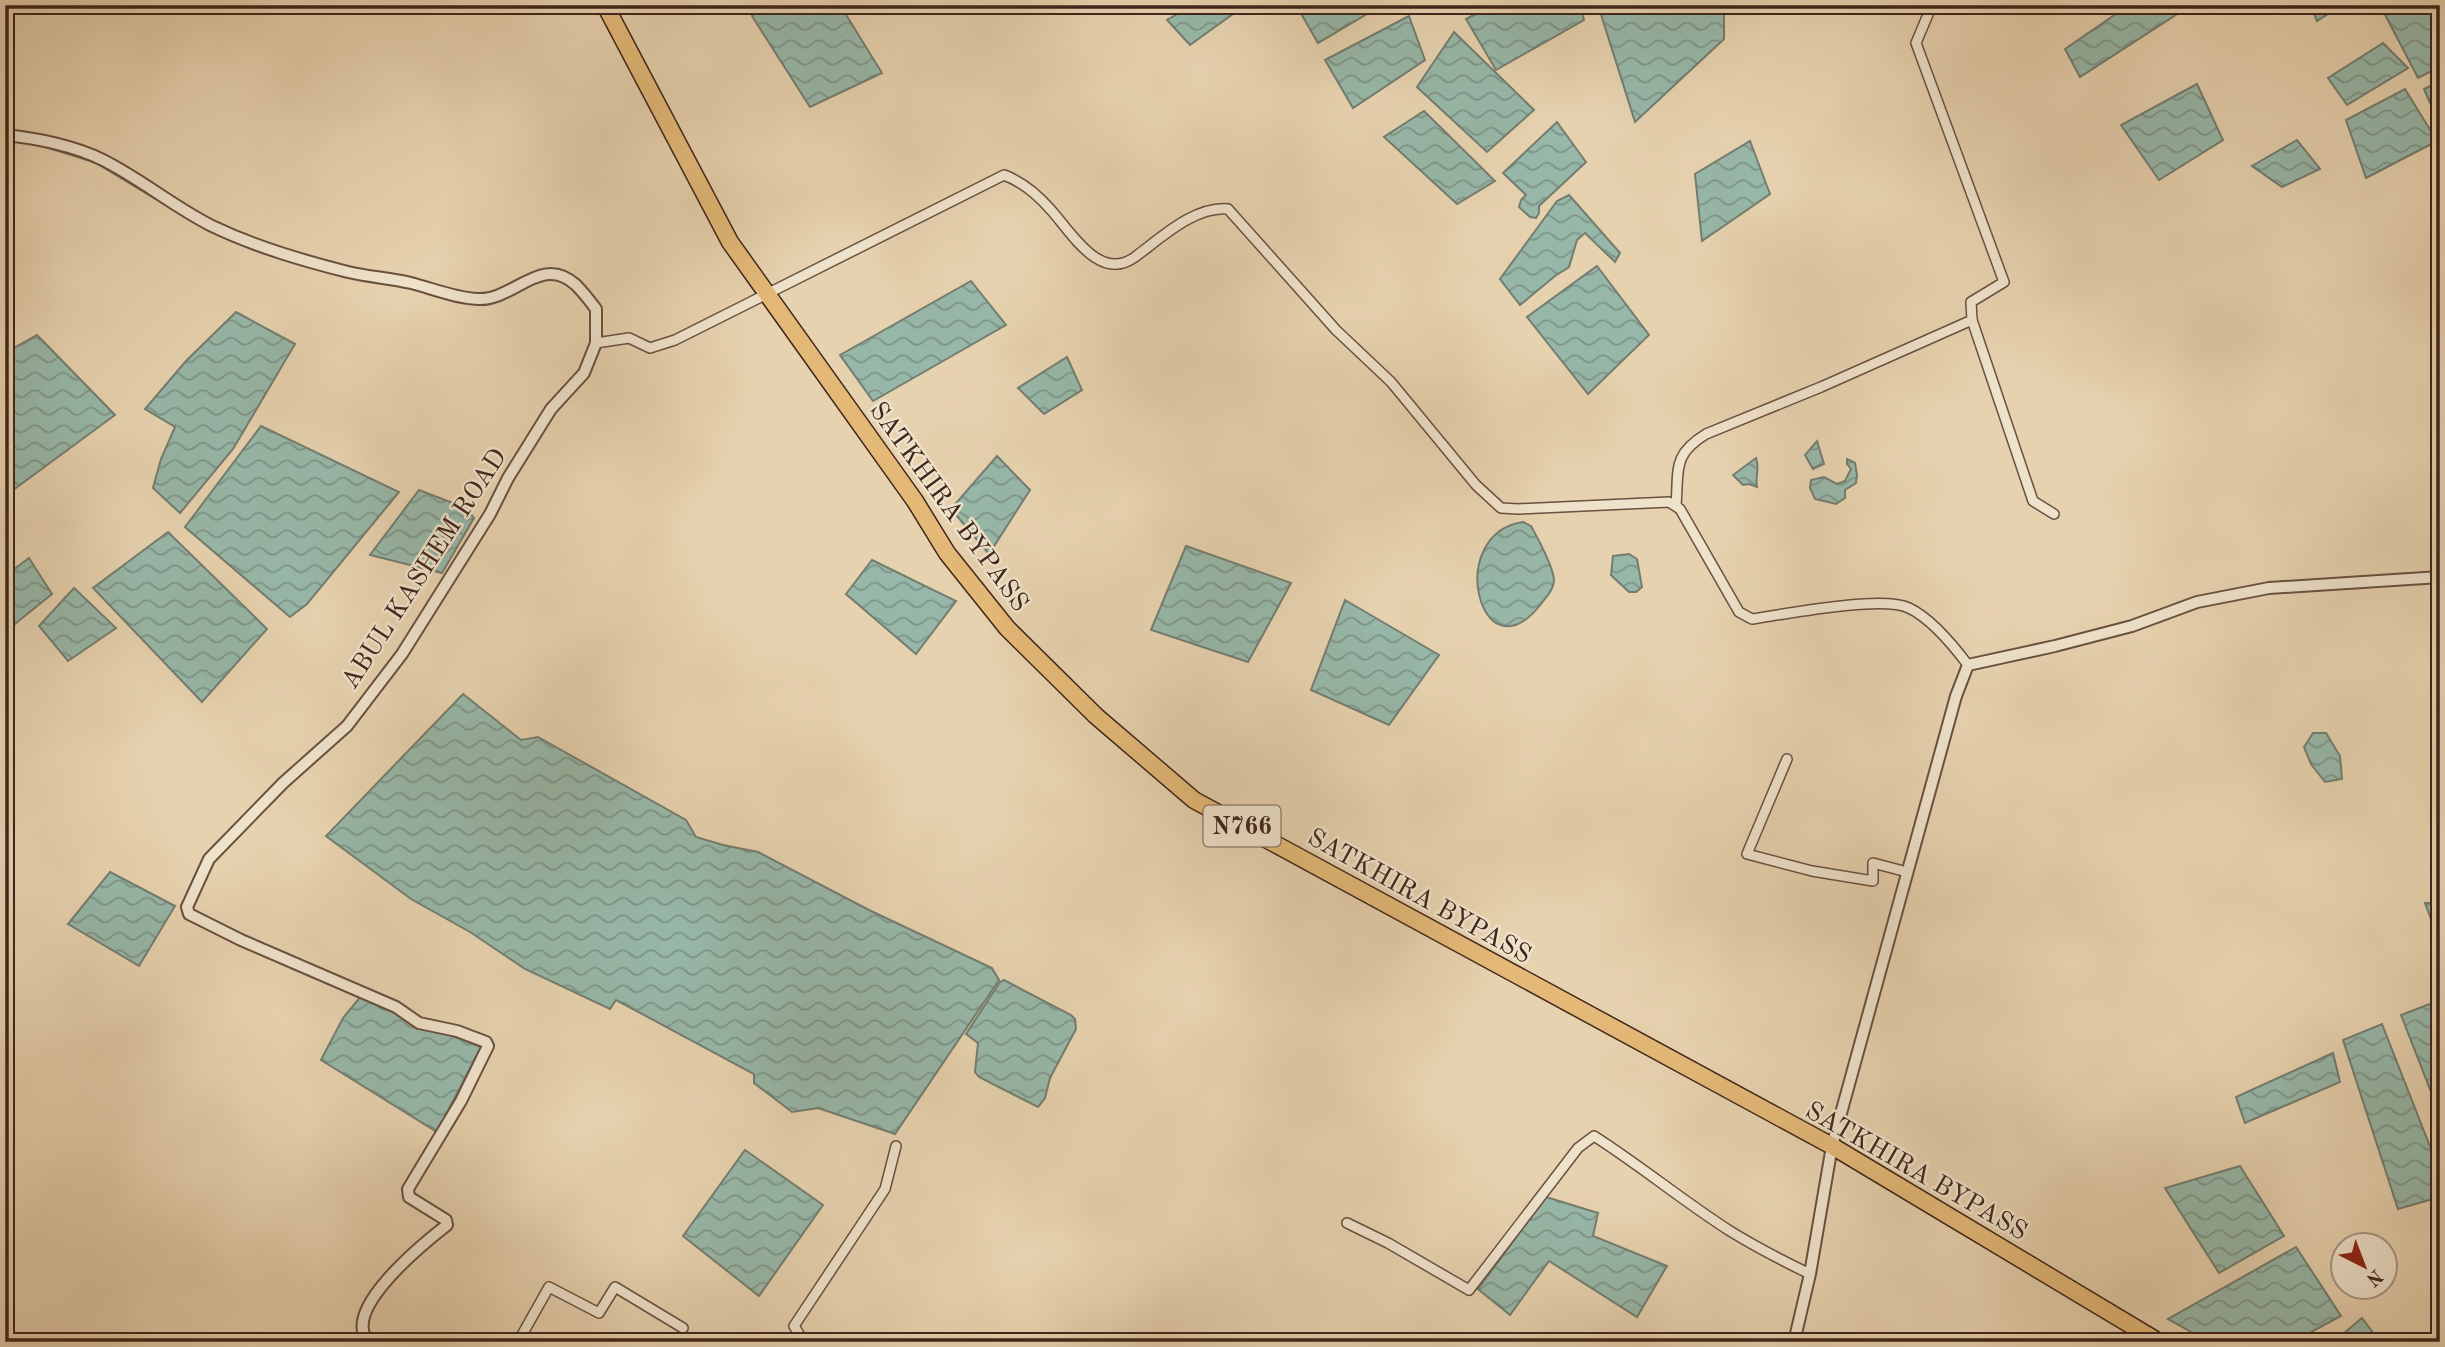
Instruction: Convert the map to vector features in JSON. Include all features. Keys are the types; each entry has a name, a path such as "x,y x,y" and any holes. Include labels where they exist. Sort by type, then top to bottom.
{"highway":[{"name":"SATKHIRA BYPASS","path":"605,5 730,242 915,501 947,553 1007,628 1096,716 1195,800 1832,1146 2159,1342"}],"street":[{"path":"1932,5 1916,43 2004,282 1971,302 1972,320 2033,501 2054,514"},
{"name":"ABUL KASHEM ROAD","path":"5,135 35,138 102,160 176,206 255,246 353,273 411,283 454,296 481,300 501,295 537,274 555,274 574,283 596,309 596,343 584,373 551,409 508,478 490,514 402,654 347,726 283,783 209,859 187,907 189,914 241,940 397,1007 419,1023 457,1031 486,1042 488,1046 461,1101 408,1188 409,1197 446,1220 447,1225 412,1253 367,1306 362,1324 363,1335 369,1342"},
{"path":"596,343 629,338 650,348 675,340 1004,175 1021,182 1049,208 1086,252 1106,263 1128,262 1191,218 1214,207 1227,209 1336,330 1391,382 1476,485 1495,504 1508,510 1669,502 1676,505 1692,526 1740,612 1746,617 1752,619 1877,604 1906,607 1930,624 1968,665"},
{"path":"1676,505 1680,456 1689,444 1706,434 1972,320"},
{"path":"1968,665 2132,625 2197,602 2269,587 2440,577"},
{"path":"1794,1342 1810,1274 1832,1146 1956,696 1968,665"},
{"path":"1787,759 1747,854 1873,881 1873,863 1907,872"},
{"path":"1347,1223 1388,1243 1469,1290 1578,1149 1594,1136 1653,1174 1729,1230 1810,1274"},
{"path":"804,1342 793,1326 885,1189 896,1146"},
{"path":"518,1342 550,1287 599,1313 615,1287 683,1328"}],"water":[{"path":"767,5 840,5 882,73 810,107 752,16"},
{"path":"1193,5 1232,5 1237,11 1190,45 1167,20"},
{"path":"1306,5 1382,5 1318,43 1299,10"},
{"path":"1493,5 1580,5 1584,20 1496,70 1466,19"},
{"path":"1598,5 1724,5 1724,39 1635,122"},
{"path":"2129,5 2191,5 2080,77 2065,49"},
{"path":"2311,5 2342,5 2317,21"},
{"path":"2380,5 2440,5 2440,67 2418,78"},
{"path":"1409,16 1425,60 1353,108 1325,60"},
{"path":"1454,32 1534,110 1487,152 1417,87"},
{"path":"2383,43 2408,68 2347,105 2328,78"},
{"path":"2440,81 2440,126 2424,89"},
{"path":"2197,84 2223,140 2159,180 2121,125"},
{"path":"2405,89 2437,141 2366,178 2346,120"},
{"path":"1424,111 1495,181 1457,204 1384,137"},
{"path":"1557,122 1586,162 1539,206 1536,218 1530,217 1519,207 1526,195 1503,173"},
{"path":"2297,140 2320,169 2282,187 2252,166"},
{"path":"1750,141 1770,194 1702,241 1695,174"},
{"path":"1569,195 1620,253 1615,262 1585,233 1577,240 1569,267 1520,305 1500,279 1557,201"},
{"path":"1597,266 1649,335 1588,394 1527,317"},
{"path":"971,281 1006,325 873,401 840,355"},
{"path":"236,312 295,344 233,449 180,513 153,488 161,459 175,427 145,409 186,361"},
{"path":"37,335 115,415 5,496 5,353"},
{"path":"1067,357 1082,390 1044,414 1018,388"},
{"path":"261,426 399,492 307,604 290,617 185,527"},
{"path":"1817,441 1824,464 1813,469 1805,455"},
{"path":"997,456 1030,490 989,554 951,509"},
{"path":"1756,458 1757,487 1743,485 1733,475"},
{"path":"1847,459 1855,463 1857,475 1856,483 1845,490 1845,498 1836,504 1815,499 1810,488 1811,480 1824,477 1837,484 1845,481 1851,469"},
{"path":"419,490 466,508 474,518 442,573 370,555"},
{"path":"1523,522 1531,526 1545,553 1554,581 1541,604 1520,623 1502,625 1488,615 1480,596 1478,574 1484,551 1498,532"},
{"path":"168,532 267,629 202,702 93,588"},
{"path":"1186,546 1291,583 1248,662 1151,630"},
{"path":"1629,554 1637,559 1642,587 1636,592 1629,592 1611,575 1613,556"},
{"path":"29,558 52,594 5,632 5,576"},
{"path":"872,560 956,601 916,654 846,594"},
{"path":"74,588 116,628 68,661 39,626"},
{"path":"1345,600 1439,655 1389,725 1311,690"},
{"path":"463,694 521,740 538,737 686,820 696,837 758,852 869,910 992,968 999,980 895,1134 818,1108 792,1112 754,1083 754,1074 616,1000 610,1009 525,969 470,932 411,899 326,836"},
{"path":"2313,733 2326,733 2340,756 2342,779 2325,782 2311,764 2304,747"},
{"path":"110,872 175,906 139,966 68,924"},
{"path":"2425,903 2440,903 2440,943"},
{"path":"1004,980 1075,1019 1076,1029 1050,1078 1045,1098 1038,1107 979,1077 975,1072 978,1043 966,1034 1000,982"},
{"path":"361,996 397,1012 412,1024 446,1033 481,1047 437,1132 321,1060 343,1018"},
{"path":"2440,1000 2440,1115 2401,1015"},
{"path":"2382,1024 2440,1172 2440,1197 2398,1209 2343,1040"},
{"path":"2333,1053 2340,1082 2245,1123 2236,1097"},
{"path":"745,1150 823,1205 759,1296 683,1236"},
{"path":"2240,1166 2284,1236 2219,1273 2165,1188"},
{"path":"1546,1197 1598,1213 1593,1236 1667,1266 1637,1317 1549,1261 1510,1315 1478,1289"},
{"path":"2296,1247 2341,1316 2293,1342 2209,1342 2168,1319"},
{"path":"2362,1318 2380,1342 2340,1342 2337,1339"}],"waterway":[{"path":"45,146 96,162 162,202"}]}
